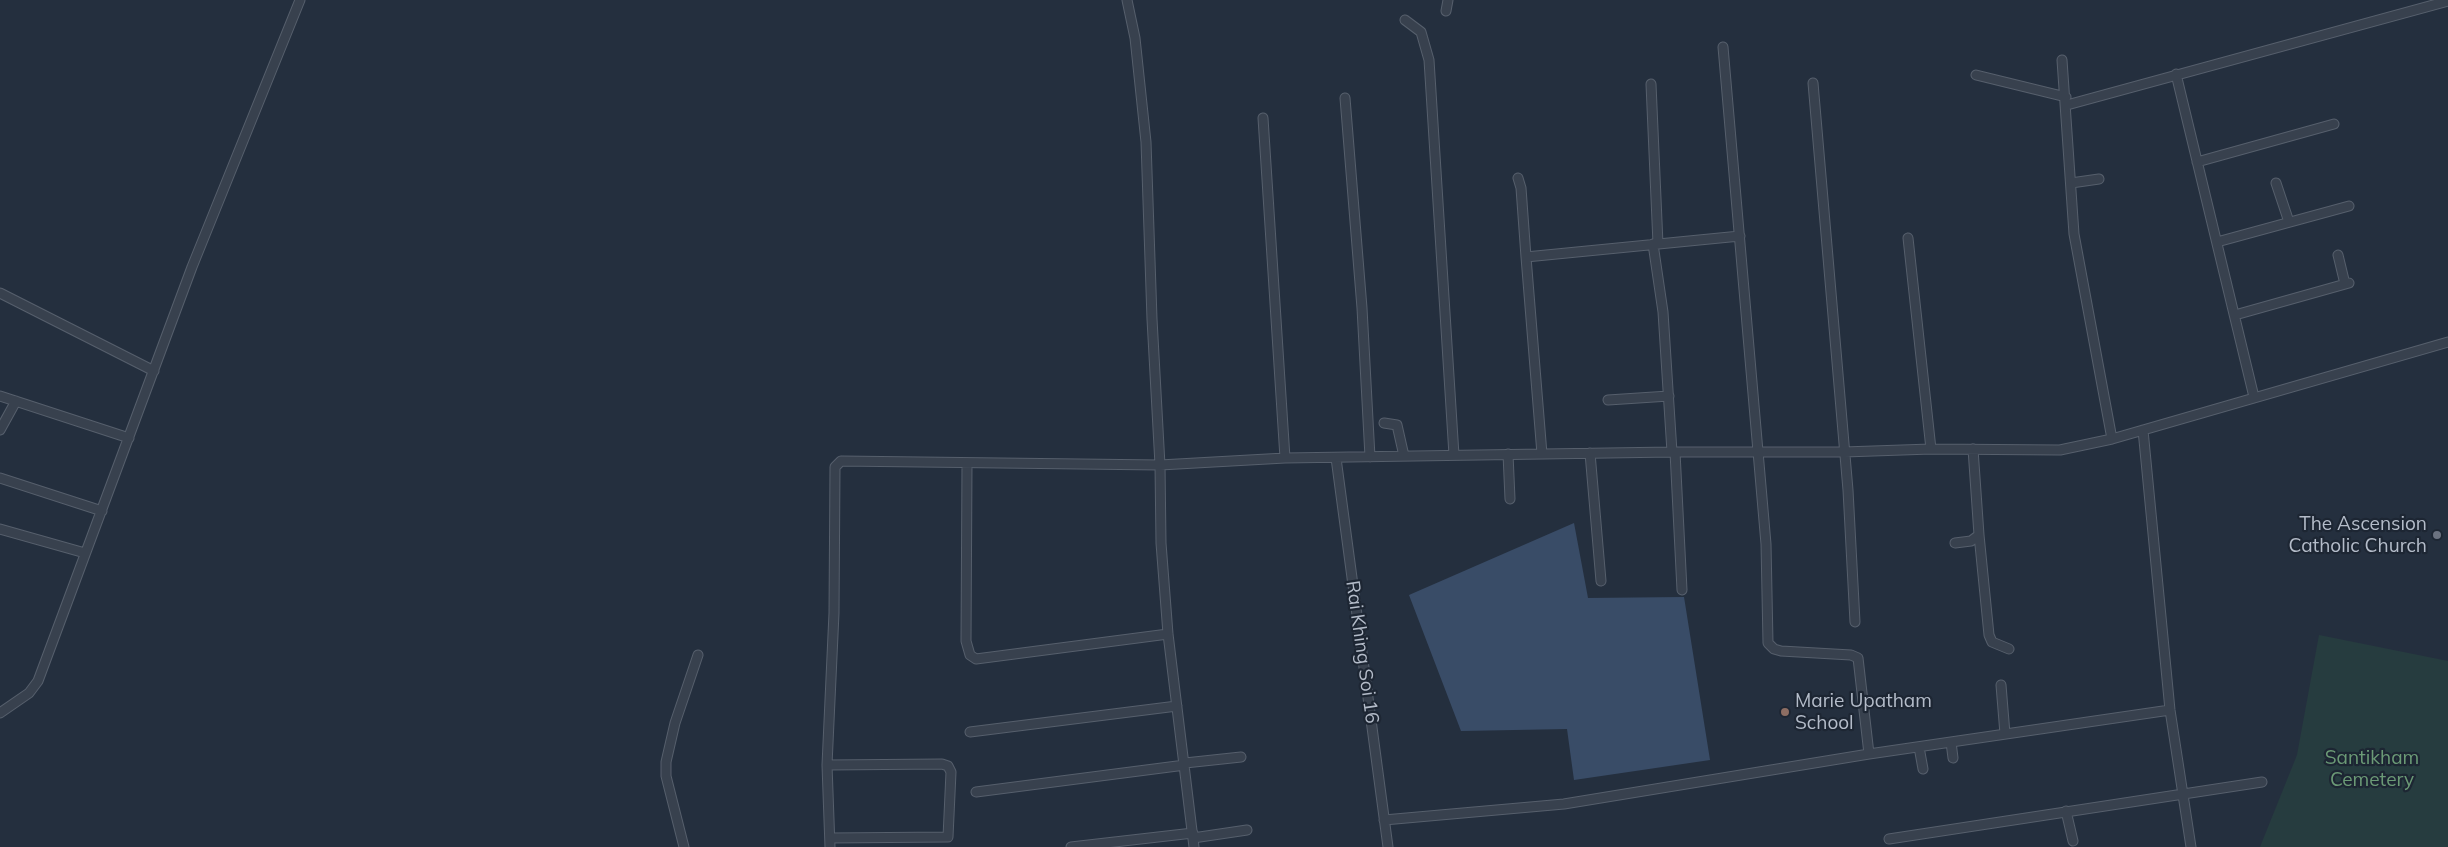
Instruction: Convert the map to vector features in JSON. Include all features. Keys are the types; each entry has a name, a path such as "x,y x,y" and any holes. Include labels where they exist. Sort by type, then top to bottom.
{"street":[{"path":"0,712 29,693 38,681 205,234 300,0"},
{"path":"1127,0 1136,47 1146,142 1152,319 1160,465 1161,543 1168,634 1193,839"},
{"path":"1446,10 1448,0"},
{"path":"1976,75 2067,101 2176,74 2448,1"},
{"path":"1405,20 1421,32 1429,60 1454,456"},
{"path":"1723,46 1766,544 1768,643 1774,649 1781,652 1851,655 1858,658 1869,754"},
{"path":"2062,60 2067,101 2074,234 2112,439"},
{"path":"2176,74 2254,397"},
{"path":"1651,84 1655,244 1663,312 1674,452 1682,590"},
{"path":"1813,84 1848,490 1855,622"},
{"path":"1345,98 1362,299 1370,457"},
{"path":"1262,118 1285,458"},
{"path":"2197,162 2334,124"},
{"path":"1518,178 1521,188 1542,454"},
{"path":"2071,183 2099,179"},
{"path":"2276,183 2289,222"},
{"path":"2217,242 2349,206"},
{"path":"1526,257 1740,236"},
{"path":"1908,238 1930,449"},
{"path":"2234,316 2347,283 2338,255"},
{"path":"0,293 154,371"},
{"path":"827,765 942,764 948,766 951,772 948,837 830,842 827,765 834,613 835,467 841,461 1160,465 1285,458 1508,454 1844,452 1930,449 2060,450 2112,439 2448,342"},
{"path":"0,396 129,438"},
{"path":"1608,400 1669,396"},
{"path":"0,430 16,401"},
{"path":"1384,423 1397,425 1404,456"},
{"path":"2144,430 2170,710 2191,847"},
{"path":"1973,449 1989,635 1992,642 2009,648"},
{"path":"1590,453 1601,581"},
{"path":"1508,454 1510,499"},
{"name":"Rai Khing Soi 16","path":"1336,458 1388,847"},
{"path":"967,464 966,641 970,655 976,659 1168,634"},
{"path":"0,478 102,511"},
{"path":"0,529 85,553"},
{"path":"1955,543 1971,541 1979,536"},
{"path":"684,847 666,776 666,762 675,723 698,655"},
{"path":"2001,686 2005,734"},
{"path":"970,732 1177,706"},
{"path":"1384,820 1564,804 1869,754 2170,710"},
{"path":"1951,742 1953,758"},
{"path":"1919,747 1923,769"},
{"path":"976,792 1241,757"},
{"path":"1889,839 2182,792 2262,782"},
{"path":"2066,811 2073,841"},
{"path":"1071,847 1193,839 1247,830"}],"green space":[{"name":"Santikham Cemetery","path":"2319,635 2448,661 2448,847 2260,847 2297,755"}],"water":[{"path":"1574,523 1588,598 1684,597 1710,760 1574,780 1567,729 1461,731 1409,595"}],"place":[{"name":"The Ascension Catholic Church","path":"2437,535"},
{"name":"Marie Upatham School","path":"1785,712"}]}
